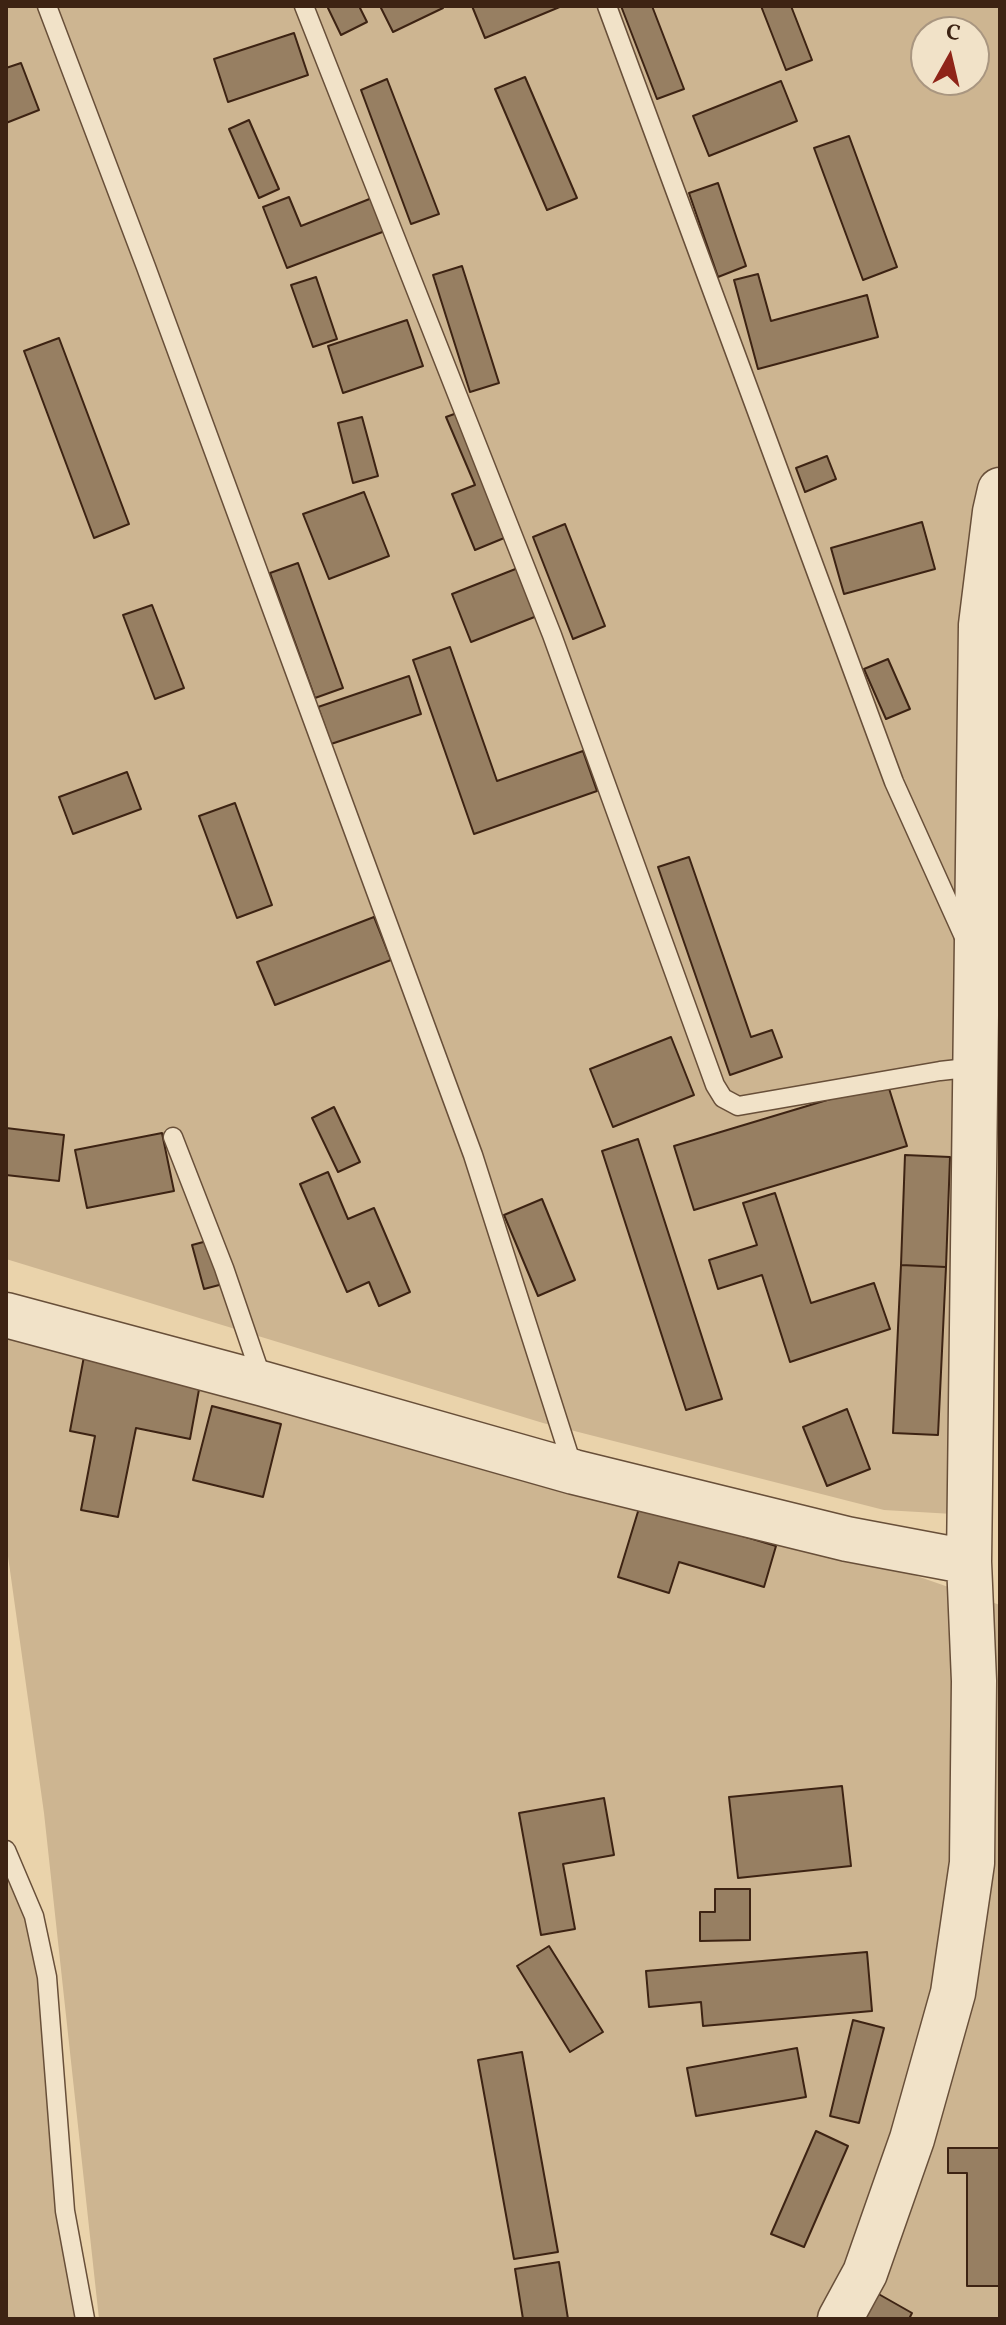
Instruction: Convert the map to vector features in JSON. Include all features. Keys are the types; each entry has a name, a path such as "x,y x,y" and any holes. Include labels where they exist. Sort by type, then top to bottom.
{"street":[{"path":"840,2319 865,2273 912,2139 953,1993 972,1863 980,1682 969,1562 981,625 1000,490"},
{"path":"6,1315 574,1472 847,1539 969,1562"}],"lane":[{"path":"47,6 473,1155 574,1472"},
{"path":"304,6 552,635 715,1085 723,1098 738,1106 976,1067"},
{"path":"607,6 894,782 977,965"},
{"path":"173,1137 224,1268 264,1384"},
{"path":"6,1850 34,1916 47,1977 65,2211 85,2319"}],"shaded area":[{"path":"6,6 1000,6 1000,470 953,1514 884,1510 543,1423 6,1259"},
{"path":"6,1323 891,1567 1000,1605 1000,2319 99,2319 44,1813 6,1542"},
{"path":"6,1857 36,1900 78,2319 6,2319"}],"building":[{"path":"327,6 359,6 367,22 341,35"},
{"path":"380,6 443,6 443,8 393,32"},
{"path":"472,6 562,6 485,38"},
{"path":"621,6 652,6 684,89 657,99"},
{"path":"761,6 791,6 812,60 786,70"},
{"path":"294,33 308,75 228,102 214,59"},
{"path":"21,63 39,110 6,123 6,68"},
{"path":"525,77 577,198 547,210 495,89"},
{"path":"387,79 439,214 411,224 361,90"},
{"path":"781,81 797,121 709,156 693,116"},
{"path":"249,120 279,189 259,198 229,129"},
{"path":"849,136 897,267 863,280 814,148"},
{"path":"718,183 746,266 718,277 689,193"},
{"path":"289,197 301,226 372,198 385,231 287,268 263,207"},
{"path":"462,266 499,383 470,392 433,275"},
{"path":"758,274 771,321 867,295 878,337 758,369 734,280"},
{"path":"316,277 337,339 313,347 291,285"},
{"path":"407,320 423,366 343,393 328,346"},
{"path":"59,338 129,524 94,538 24,351"},
{"path":"457,413 509,536 475,550 452,494 475,485 446,417"},
{"path":"362,417 378,476 353,483 338,423"},
{"path":"827,456 836,479 805,492 796,468"},
{"path":"364,492 389,556 329,579 303,514"},
{"path":"922,522 935,569 844,594 831,548"},
{"path":"565,524 605,626 573,639 533,537"},
{"path":"298,563 343,688 315,698 270,573"},
{"path":"518,568 537,616 471,642 452,594"},
{"path":"152,605 184,688 155,699 123,615"},
{"path":"450,647 497,781 583,751 597,791 474,834 413,660"},
{"path":"888,659 910,709 886,719 864,669"},
{"path":"409,676 421,714 331,744 318,707"},
{"path":"127,772 141,809 73,834 59,797"},
{"path":"235,803 272,905 237,918 199,816"},
{"path":"689,857 751,1037 772,1030 782,1057 730,1075 658,867"},
{"path":"374,917 391,960 275,1005 257,962"},
{"path":"671,1037 694,1095 613,1127 590,1069"},
{"path":"887,1082 907,1146 694,1210 674,1146"},
{"path":"334,1107 360,1162 338,1172 312,1118"},
{"path":"6,1128 64,1135 59,1181 6,1175"},
{"path":"162,1133 174,1191 87,1208 75,1150"},
{"path":"638,1139 722,1399 686,1410 602,1151"},
{"path":"905,1155 950,1157 946,1267 901,1265"},
{"path":"328,1172 348,1219 374,1208 410,1292 379,1306 369,1282 347,1292 300,1184"},
{"path":"775,1193 811,1303 874,1283 890,1329 790,1362 762,1275 718,1289 709,1260 757,1245 743,1203"},
{"path":"542,1199 575,1280 538,1296 504,1215"},
{"path":"211,1240 223,1284 204,1289 192,1245"},
{"path":"901,1265 946,1267 938,1435 893,1433"},
{"path":"85,1351 202,1373 190,1439 136,1428 118,1517 81,1510 95,1436 70,1431"},
{"path":"212,1406 281,1424 263,1497 193,1480"},
{"path":"847,1409 870,1469 827,1486 803,1427"},
{"path":"640,1505 776,1546 764,1587 679,1562 669,1593 618,1577"},
{"path":"842,1786 851,1866 738,1878 729,1797"},
{"path":"604,1798 614,1855 563,1864 575,1929 541,1935 519,1813"},
{"path":"715,1889 750,1889 750,1940 700,1941 700,1912 715,1912"},
{"path":"549,1946 603,2032 570,2052 517,1966"},
{"path":"867,1952 872,2011 703,2026 701,2002 649,2007 646,1971"},
{"path":"853,2020 884,2028 859,2123 830,2116"},
{"path":"797,2048 806,2097 696,2116 687,2068"},
{"path":"522,2052 558,2252 514,2259 478,2060"},
{"path":"816,2131 848,2146 804,2247 771,2234"},
{"path":"948,2148 1000,2148 1000,2286 967,2286 967,2173 948,2173"},
{"path":"559,2262 568,2319 523,2319 515,2269"},
{"path":"875,2292 912,2313 909,2319 860,2319"}]}
